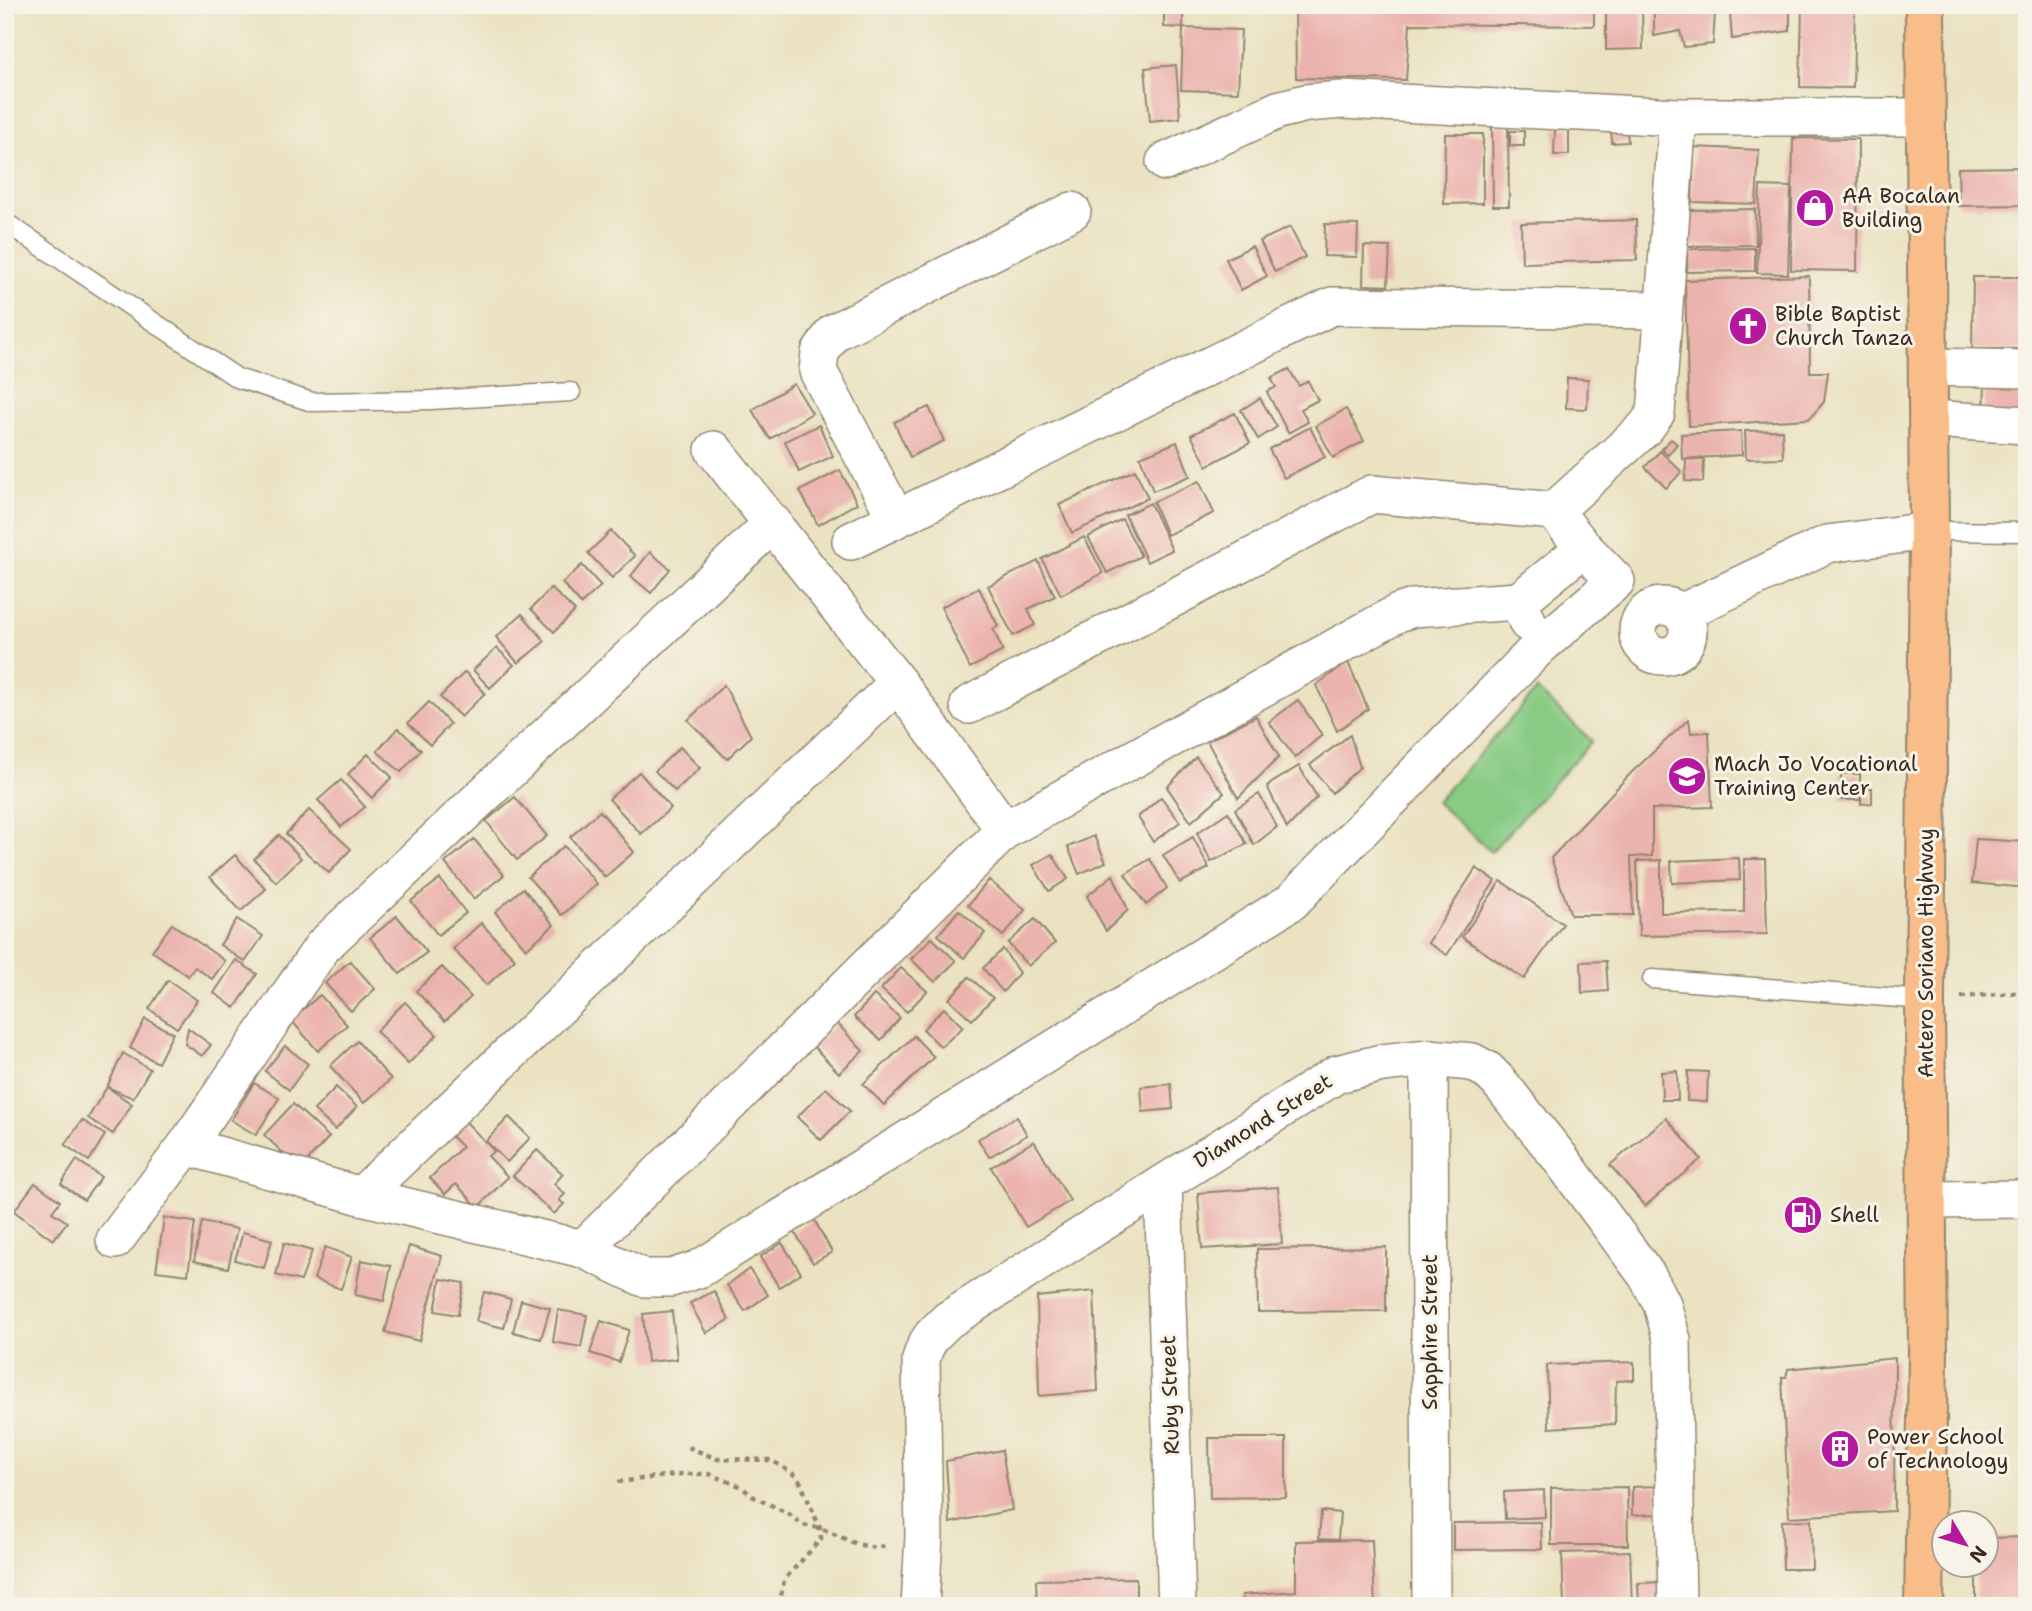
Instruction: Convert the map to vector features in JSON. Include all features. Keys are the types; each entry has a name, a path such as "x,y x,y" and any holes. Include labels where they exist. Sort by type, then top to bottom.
{"main road":[{"name":"Antero Soriano Highway","path":"1924,1606 1928,1354 1924,1000 1929,531 1925,5"}],"street":[{"path":"1165,162 1278,110 1306,103 1342,100 1678,117 1926,117"},
{"path":"1554,511 1645,429 1656,413 1678,117"},
{"path":"896,517 818,371 820,353 833,332 1072,211"},
{"path":"851,541 1332,306 1663,310"},
{"path":"1928,367 2027,369"},
{"path":"1928,419 2027,425"},
{"path":"714,450 898,682 1005,830"},
{"path":"969,705 1372,494 1554,511 1616,581 1665,611 1826,544 1929,531"},
{"path":"116,1240 186,1146 323,946 774,523"},
{"path":"583,1249 1005,830 1398,613 1413,608 1519,601 1584,548"},
{"path":"186,1146 361,1196 583,1249 644,1278 671,1278 699,1269 1291,901 1539,647 1616,581"},
{"path":"1519,601 1539,647"},
{"path":"361,1196 898,682"},
{"name":"Diamond Street","path":"920,1606 924,1536 920,1375 925,1343 948,1320 1337,1074 1382,1063 1429,1058 1472,1062 1487,1070 1499,1082 1618,1236 1648,1277 1662,1304 1672,1340 1677,1606"},
{"name":"Sapphire Street","path":"1429,1058 1431,1606"},
{"name":"Ruby Street","path":"1163,1184 1177,1606"},
{"path":"1926,1200 2027,1199"}],"lane":[{"path":"5,222 237,379 313,402 431,400 571,391"},
{"path":"1929,531 2027,532"},
{"path":"1652,979 1924,1000"}],"path":[{"path":"1924,1000 2027,992"},
{"path":"688,1447 717,1459 771,1460 798,1477 820,1528 821,1539 784,1580 779,1606"},
{"path":"618,1482 681,1474 709,1474 740,1486 754,1497 789,1514 802,1525 820,1528 858,1544 875,1548 924,1536"}],"green space":[{"path":"1537,690 1592,741 1491,852 1436,802"}],"building":[{"path":"1164,5 1183,5 1183,28 1164,27"},
{"path":"1295,5 1594,5 1594,26 1410,24 1406,80 1296,78"},
{"path":"1654,5 1790,5 1790,31 1732,39 1730,13 1715,13 1713,44 1684,47 1680,31 1654,36"},
{"path":"1802,5 1855,5 1853,88 1800,87"},
{"path":"1642,7 1643,49 1606,50 1606,8"},
{"path":"1183,28 1241,30 1238,92 1181,90"},
{"path":"1176,65 1180,118 1150,121 1145,68"},
{"path":"1508,125 1509,206 1493,206 1492,126"},
{"path":"1569,128 1569,155 1554,155 1555,129"},
{"path":"1611,130 1627,130 1628,142 1612,143"},
{"path":"1510,131 1524,131 1524,146 1510,146"},
{"path":"1445,134 1483,134 1483,203 1444,204"},
{"path":"1793,138 1858,139 1857,271 1791,270"},
{"path":"1694,147 1759,150 1756,204 1692,202"},
{"path":"2027,167 2027,205 1959,206 1958,168"},
{"path":"1760,186 1791,187 1788,274 1757,273"},
{"path":"1755,209 1756,245 1686,246 1686,210"},
{"path":"1636,220 1637,260 1522,263 1521,223"},
{"path":"1325,224 1358,225 1357,257 1324,256"},
{"path":"1290,227 1305,257 1275,272 1260,241"},
{"path":"1252,246 1267,276 1241,290 1226,259"},
{"path":"1364,246 1390,247 1388,286 1363,285"},
{"path":"1755,248 1755,271 1687,272 1687,249"},
{"name":"Bible Baptist Church Tanza","path":"1809,276 1810,372 1828,372 1824,402 1809,419 1689,426 1685,280"},
{"path":"1973,277 2027,277 2027,349 1972,349"},
{"path":"1289,369 1299,386 1308,381 1318,400 1301,409 1308,422 1288,433 1267,392 1276,387 1271,378"},
{"path":"1567,378 1588,379 1587,409 1566,408"},
{"path":"1985,378 2027,380 2027,419 1984,417"},
{"path":"794,384 812,413 770,439 752,410"},
{"path":"1260,398 1277,427 1258,439 1241,410"},
{"path":"929,407 944,441 910,457 894,422"},
{"path":"1346,409 1364,441 1333,458 1316,426"},
{"path":"1235,413 1250,443 1207,466 1191,435"},
{"path":"819,425 833,456 799,472 785,441"},
{"path":"1310,427 1325,457 1284,478 1269,449"},
{"path":"1782,430 1783,458 1746,459 1745,431"},
{"path":"1741,431 1742,455 1682,459 1681,434"},
{"path":"1671,439 1677,444 1668,455 1661,449"},
{"path":"1177,442 1190,476 1153,491 1140,457"},
{"path":"1660,451 1682,472 1666,488 1645,467"},
{"path":"1686,459 1704,460 1703,482 1685,481"},
{"path":"840,470 857,503 818,525 800,491"},
{"path":"1135,470 1148,498 1072,533 1059,505"},
{"path":"1199,481 1214,513 1167,535 1153,502"},
{"path":"1150,503 1172,550 1147,562 1125,515"},
{"path":"1122,519 1141,556 1107,573 1088,537"},
{"path":"611,531 635,556 612,578 588,553"},
{"path":"1084,537 1103,573 1061,595 1042,559"},
{"path":"2027,544 2027,575 2020,574"},
{"path":"650,552 670,569 651,593 631,576"},
{"path":"1038,561 1055,596 1028,609 1035,625 1013,636 988,586"},
{"path":"582,565 601,586 581,604 562,583"},
{"path":"551,588 575,611 554,632 531,609"},
{"path":"979,588 998,626 993,629 1003,651 970,668 941,607"},
{"path":"522,614 545,641 518,663 496,637"},
{"path":"497,648 514,665 490,688 473,670"},
{"path":"1348,662 1368,709 1337,731 1316,685"},
{"path":"465,672 485,693 461,717 440,697"},
{"path":"724,685 751,736 727,759 688,720"},
{"path":"1298,700 1322,735 1295,758 1269,722"},
{"path":"429,702 450,724 430,745 408,723"},
{"path":"1256,716 1279,757 1238,798 1207,741"},
{"path":"1689,719 1691,733 1709,732 1712,807 1652,809 1652,856 1631,857 1633,915 1571,915 1551,858 1632,772"},
{"path":"398,728 421,750 401,772 377,751"},
{"path":"1350,735 1360,767 1332,793 1310,765"},
{"path":"680,747 700,768 675,791 655,771"},
{"path":"368,754 392,777 372,798 348,774"},
{"path":"1196,757 1224,793 1191,822 1167,787"},
{"path":"1299,766 1317,797 1287,828 1267,786"},
{"path":"639,772 671,808 641,834 609,799"},
{"path":"1841,774 1860,774 1860,800 1841,800"},
{"path":"341,780 365,807 341,827 318,800"},
{"path":"1861,788 1872,788 1872,803 1861,804"},
{"path":"1259,794 1277,827 1254,845 1235,809"},
{"path":"515,797 547,836 517,860 486,821"},
{"path":"1161,797 1180,822 1153,842 1138,817"},
{"path":"309,810 351,849 329,873 286,834"},
{"path":"600,811 634,852 605,877 570,837"},
{"path":"1228,812 1247,844 1211,862 1197,833"},
{"path":"279,835 301,858 276,882 254,859"},
{"path":"1094,836 1106,862 1079,874 1068,847"},
{"path":"1193,837 1209,868 1180,883 1163,855"},
{"path":"474,839 504,875 474,899 445,863"},
{"path":"1976,839 2027,842 2027,888 1972,883"},
{"path":"564,846 597,884 562,915 528,877"},
{"path":"1052,854 1068,879 1049,891 1033,865"},
{"path":"235,855 266,889 241,911 210,877"},
{"path":"1739,858 1740,880 1672,883 1671,861"},
{"path":"1150,859 1167,888 1146,905 1125,874"},
{"path":"1744,859 1765,859 1767,934 1639,936 1637,861 1661,860 1661,913 1744,912"},
{"path":"1476,868 1495,881 1447,955 1428,943"},
{"path":"1113,875 1128,910 1106,931 1087,896"},
{"path":"440,879 466,913 438,935 411,901"},
{"path":"989,880 1025,910 1003,936 968,905"},
{"path":"1501,881 1563,924 1524,979 1462,937"},
{"path":"523,888 554,925 526,949 495,912"},
{"path":"959,910 985,933 964,958 938,935"},
{"path":"397,916 427,952 400,974 370,938"},
{"path":"237,919 263,936 245,962 220,945"},
{"path":"1035,919 1055,943 1028,966 1008,943"},
{"path":"481,923 515,959 487,985 453,949"},
{"path":"172,924 225,961 212,979 195,967 188,976 152,951"},
{"path":"932,938 956,961 935,982 911,959"},
{"path":"1003,949 1019,973 1003,992 983,968"},
{"path":"236,960 257,974 235,1008 214,993"},
{"path":"350,961 375,989 351,1011 325,983"},
{"path":"1606,961 1608,991 1582,993 1581,962"},
{"path":"442,967 471,997 445,1021 416,991"},
{"path":"901,968 927,991 907,1012 881,989"},
{"path":"969,977 993,998 972,1020 949,999"},
{"path":"168,980 197,1000 177,1028 149,1009"},
{"path":"320,995 347,1025 318,1051 291,1020"},
{"path":"874,995 900,1018 881,1040 854,1017"},
{"path":"405,1002 437,1035 408,1064 376,1031"},
{"path":"944,1008 963,1027 941,1047 923,1029"},
{"path":"145,1019 173,1033 158,1063 130,1048"},
{"path":"837,1023 863,1051 839,1073 813,1046"},
{"path":"188,1028 211,1045 202,1056 185,1044"},
{"path":"914,1036 934,1057 884,1105 863,1084"},
{"path":"357,1041 391,1079 364,1103 330,1066"},
{"path":"285,1046 308,1064 289,1090 265,1071"},
{"path":"123,1053 150,1069 133,1098 107,1087"},
{"path":"1677,1071 1678,1100 1662,1100 1661,1072"},
{"path":"1688,1071 1708,1072 1707,1102 1687,1101"},
{"path":"254,1083 279,1098 256,1135 231,1120"},
{"path":"1171,1084 1173,1109 1143,1112 1141,1087"},
{"path":"107,1087 132,1104 113,1134 88,1118"},
{"path":"336,1087 357,1107 335,1130 314,1110"},
{"path":"826,1088 850,1111 821,1140 797,1117"},
{"path":"293,1104 329,1137 300,1169 264,1135"},
{"path":"509,1117 530,1138 507,1162 486,1141"},
{"path":"1017,1117 1027,1135 989,1157 978,1139"},
{"path":"1666,1118 1701,1159 1645,1206 1610,1165"},
{"path":"82,1120 105,1135 89,1161 65,1145"},
{"path":"465,1121 494,1151 488,1156 508,1177 478,1207 456,1184 445,1194 430,1178 462,1147 450,1135"},
{"path":"1034,1141 1070,1201 1026,1227 991,1167"},
{"path":"537,1150 563,1174 554,1184 565,1194 559,1200 564,1204 554,1214 513,1176"},
{"path":"77,1160 101,1177 84,1200 61,1184"},
{"path":"35,1183 60,1201 52,1212 67,1222 53,1240 14,1211"},
{"path":"1278,1187 1282,1244 1202,1249 1198,1193"},
{"path":"164,1218 195,1222 188,1275 156,1271"},
{"path":"814,1219 832,1252 813,1263 794,1231"},
{"path":"202,1222 237,1229 228,1268 194,1261"},
{"path":"243,1232 272,1240 264,1268 235,1260"},
{"path":"284,1243 312,1251 301,1281 276,1275"},
{"path":"782,1243 801,1273 779,1287 760,1257"},
{"path":"409,1246 442,1256 419,1341 385,1332"},
{"path":"325,1247 352,1257 341,1289 314,1279"},
{"path":"1386,1247 1386,1311 1258,1312 1257,1249"},
{"path":"361,1260 391,1266 384,1301 355,1295"},
{"path":"749,1269 768,1295 745,1311 727,1285"},
{"path":"441,1279 464,1283 458,1315 435,1311"},
{"path":"714,1291 729,1320 706,1333 690,1303"},
{"path":"1094,1291 1098,1391 1039,1396 1037,1297"},
{"path":"484,1292 511,1299 504,1328 476,1321"},
{"path":"521,1300 550,1308 541,1339 513,1332"},
{"path":"558,1310 587,1315 581,1347 553,1342"},
{"path":"672,1311 677,1359 647,1362 643,1314"},
{"path":"601,1321 629,1330 619,1362 590,1353"},
{"name":"Power School of Technology","path":"1895,1358 1894,1511 1789,1517 1782,1377 1786,1377 1788,1369"},
{"path":"1634,1362 1634,1380 1616,1381 1615,1424 1549,1428 1547,1365"},
{"path":"1209,1438 1286,1438 1286,1497 1210,1498"},
{"path":"1002,1450 1012,1510 950,1523 946,1461"},
{"path":"1658,1486 1658,1514 1632,1515 1632,1487"},
{"path":"1627,1487 1628,1545 1551,1545 1551,1488"},
{"path":"1544,1490 1545,1517 1505,1519 1504,1492"},
{"path":"1321,1511 1340,1513 1338,1540 1319,1539"},
{"path":"1811,1520 1812,1569 1783,1569 1782,1521"},
{"path":"1541,1522 1542,1549 1453,1550 1453,1523"},
{"path":"2027,1537 2027,1606 1976,1606 1976,1580 2000,1580 2000,1538"},
{"path":"1372,1540 1375,1606 1244,1606 1242,1595 1296,1591 1296,1541"},
{"path":"1630,1551 1632,1606 1564,1606 1562,1553"},
{"path":"1136,1578 1136,1606 1037,1606 1036,1580"},
{"path":"1661,1582 1661,1606 1639,1606 1638,1583"}],"place":[{"name":"AA Bocalan Building","path":"1815,208"},
{"name":"Bible Baptist Church Tanza","path":"1748,326"},
{"name":"Mach Jo Vocational Training Center","path":"1687,776"},
{"name":"Shell","path":"1803,1215"},
{"name":"Power School of Technology","path":"1840,1449"}]}
